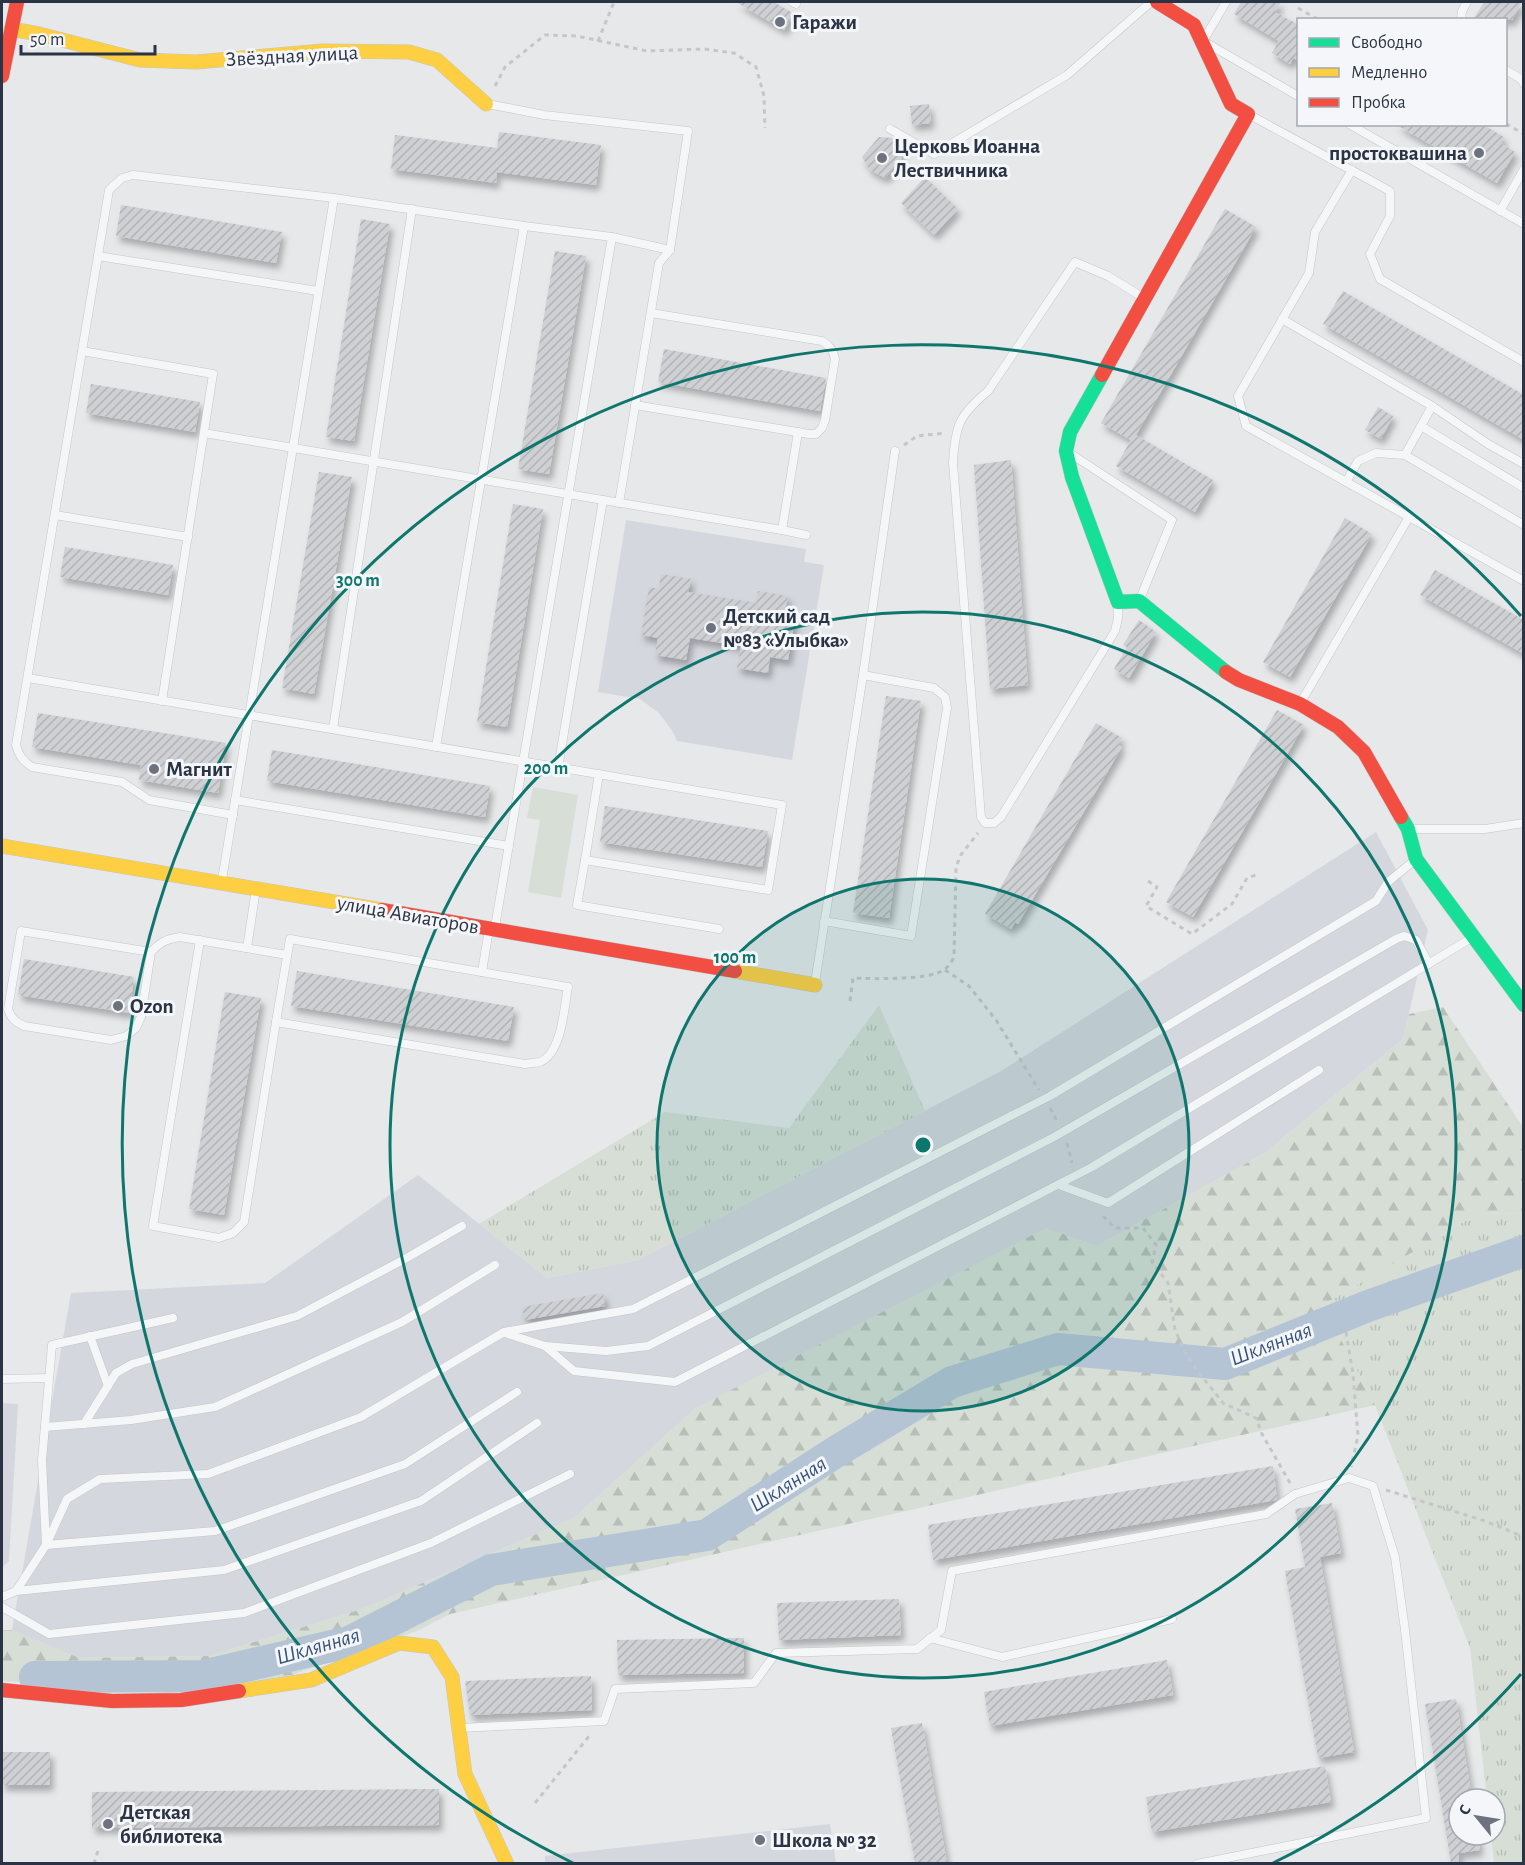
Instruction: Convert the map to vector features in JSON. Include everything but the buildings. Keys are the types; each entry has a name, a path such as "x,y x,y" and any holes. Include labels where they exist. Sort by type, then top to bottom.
{"street":[{"path":"2,76 17,2"},
{"path":"1157,2 1194,26 1231,104 1248,114 1070,432 1066,451 1072,477 1118,602 1139,601 1218,667 1239,680 1300,704 1338,727 1364,752 1408,829 1416,859 1524,1005"},
{"name":"Звёздная улица","path":"11,30 39,34 140,60 196,62 322,51 409,52 436,60 486,104"},
{"name":"улица Авиаторов","path":"2,846 815,985"},
{"path":"2,1690 112,1701 181,1700 311,1680 399,1642 433,1647 452,1677 465,1774 507,1863"}],"lane":[{"path":"890,129 934,153 1067,75 1151,2"},
{"path":"1226,2 1203,41 1297,95"},
{"path":"1461,18 1467,2"},
{"path":"1507,71 1521,79 1524,84"},
{"path":"486,104 544,115 688,131 670,250 659,263 619,503"},
{"path":"1248,114 1390,191 1390,216 1370,255 1380,279 1524,362"},
{"path":"1352,126 1524,224"},
{"path":"1500,211 1524,169"},
{"path":"1352,170 1315,232 1309,273 1238,396 1246,426 1524,581"},
{"path":"233,815 149,800 122,782 32,767 18,754 16,745 109,190 122,178 133,175 334,198 612,237 670,250"},
{"path":"222,882 334,198"},
{"path":"333,729 412,209"},
{"path":"436,747 524,226"},
{"path":"482,972 509,846 612,237"},
{"path":"98,256 318,291"},
{"path":"1118,602 1115,631 1001,817 994,823 986,823 981,817 953,463 954,440 960,421 969,406 988,391 1076,262 1108,276 1145,299"},
{"path":"635,405 816,434 822,428 835,359 834,352 829,345 822,341 651,313"},
{"path":"1282,319 1432,406 1488,444 1524,464"},
{"path":"82,351 213,374 162,700"},
{"path":"1405,455 1432,406"},
{"path":"1421,426 1524,488"},
{"path":"782,530 798,432"},
{"path":"204,434 806,535"},
{"path":"815,985 896,451"},
{"path":"1066,451 1172,520 1139,601"},
{"path":"1346,482 1358,461 1376,453 1405,455 1524,525"},
{"path":"558,768 603,500"},
{"path":"55,515 188,537"},
{"path":"1300,704 1409,517"},
{"path":"824,921 911,936 947,708 945,697 934,688 863,675"},
{"path":"28,678 782,805 768,890 585,860"},
{"path":"599,774 577,905 719,929"},
{"path":"235,800 509,846"},
{"path":"1408,829 1485,829 1524,823"},
{"path":"16,1591 46,1545 67,1499 100,1479 208,1474 361,1417 504,1332 633,1309 1044,1098 1376,901 1388,882 1416,859"},
{"path":"247,948 256,888"},
{"path":"152,952 21,931 8,1009 10,1016 15,1022 24,1026 111,1040 126,1036 136,1028 141,1017 152,952 168,939 180,937 288,955"},
{"path":"504,1332 545,1346 606,1351 648,1346 1063,1131 1396,939 1404,936 1416,940 1429,964"},
{"path":"545,1346 574,1371 675,1382 1076,1176 1473,937"},
{"path":"200,940 153,1226 219,1238 233,1233 243,1222 276,1022 288,955 290,939 568,987 557,1043 551,1054 540,1062 525,1064 276,1022"},
{"path":"1059,1185 1108,1203 1319,1070"},
{"path":"84,1424 116,1373 132,1364 297,1316 462,1226"},
{"path":"45,1427 131,1420 215,1407 402,1322 495,1265"},
{"path":"46,1545 42,1460 52,1345 173,1318"},
{"path":"90,1336 108,1386"},
{"path":"2,1379 49,1378"},
{"path":"46,1545 215,1531 405,1464 517,1392"},
{"path":"2,1597 16,1591 224,1570 421,1501 537,1423"},
{"path":"2,1607 49,1634 244,1614 431,1543 570,1473"},
{"path":"459,1728 600,1722 604,1721 615,1689 754,1683 776,1653 917,1649 941,1630 952,1571 1266,1514 1295,1494 1349,1478 1372,1486 1395,1557 1426,1818 1197,1863"},
{"path":"930,1638 1002,1657 1172,1619"}],"path":[{"path":"598,41 614,2"},
{"path":"1298,8 1316,18"},
{"path":"486,104 505,67 545,35 577,36 647,51 704,49 734,53 756,67 764,96 765,128"},
{"path":"1507,125 1524,134"},
{"path":"896,451 916,436 957,432"},
{"path":"850,1001 853,978 880,979 936,974 945,970 954,957 956,868 960,856 986,823"},
{"path":"1148,881 1157,887 1146,906 1192,934 1232,904 1246,878 1256,875"},
{"path":"945,970 969,986 996,1020 1063,1131 1076,1176"},
{"path":"1101,1214 1116,1228 1143,1228 1156,1245 1152,1262 1168,1283 1175,1330 1185,1352 1223,1403 1256,1418 1295,1494"},
{"path":"1346,1332 1353,1374 1358,1436 1349,1478"},
{"path":"1372,1486 1485,1521 1524,1537"},
{"path":"536,1803 600,1722"},
{"path":"94,1863 99,1847"}],"shaded area":[{"name":"Детский сад №83 «Улыбка»","path":"626,520 806,549 804,562 824,565 792,760 677,741 659,713 640,699 598,692"},
{"path":"1376,832 1428,930 1403,1039 1265,1153 1097,1246 696,1408 574,1518 362,1609 209,1656 78,1658 12,1630 71,1293 265,1283 418,1175 547,1278 638,1260 1001,1071"},
{"path":"2,1403 18,1404 9,1561 2,1567"},
{"name":"Школа № 32","path":"830,1824 836,1863 545,1863 545,1856"}],"green space":[{"path":"533,787 578,795 561,898 528,892 540,820 527,818"},
{"path":"879,1005 925,1111 638,1260 547,1278 479,1224 665,1112 789,1128"},
{"path":"1443,1007 1523,1127 1523,1213 1477,1214 1323,1305 1375,1405 450,1614 417,1631 292,1675 171,1693 2,1681 2,1630 12,1630 79,1658 209,1656 362,1609 574,1518 696,1408 1046,1228 1097,1246 1265,1153 1403,1039 1409,1014"},
{"path":"1523,1213 1523,1863 1494,1863 1492,1847 1507,1847 1507,1787 1486,1787 1470,1648 1375,1405 1323,1305 1477,1214"}],"waterway":[{"name":"Шклянная","path":"35,1677 202,1676 349,1642 491,1570 707,1535 837,1451 952,1382 1058,1349 1225,1364 1368,1306 1524,1251"}],"traffic: fast":[{"path":"1102,375 1070,432 1066,451 1072,477 1118,602 1139,601 1226,672"},
{"path":"1401,817 1408,829 1416,859 1524,1005"}],"traffic: slow":[{"path":"11,29 140,60 196,62 322,51 409,52 437,60 486,104"},
{"path":"2,846 382,910"},
{"path":"735,971 815,985"},
{"path":"239,1691 311,1680 399,1643 433,1647 452,1677 465,1774 507,1864"}],"traffic: jam":[{"path":"2,76 17,2"},
{"path":"1102,375 1248,114 1231,104 1194,25 1157,2"},
{"path":"1226,672 1239,680 1300,704 1338,727 1364,752 1401,817"},
{"path":"382,910 735,971"},
{"path":"2,1690 112,1701 181,1700 239,1691"}],"place":[{"name":"Гаражи","path":"780,22"},
{"name":"простоквашина","path":"1479,153"},
{"name":"Церковь Иоанна Лествичника","path":"882,158"},
{"name":"Детский сад №83 «Улыбка»","path":"711,628"},
{"name":"Магнит","path":"154,769"},
{"name":"Ozon","path":"118,1006"},
{"name":"Детская библиотека","path":"108,1824"},
{"name":"Школа № 32","path":"760,1840"}]}
